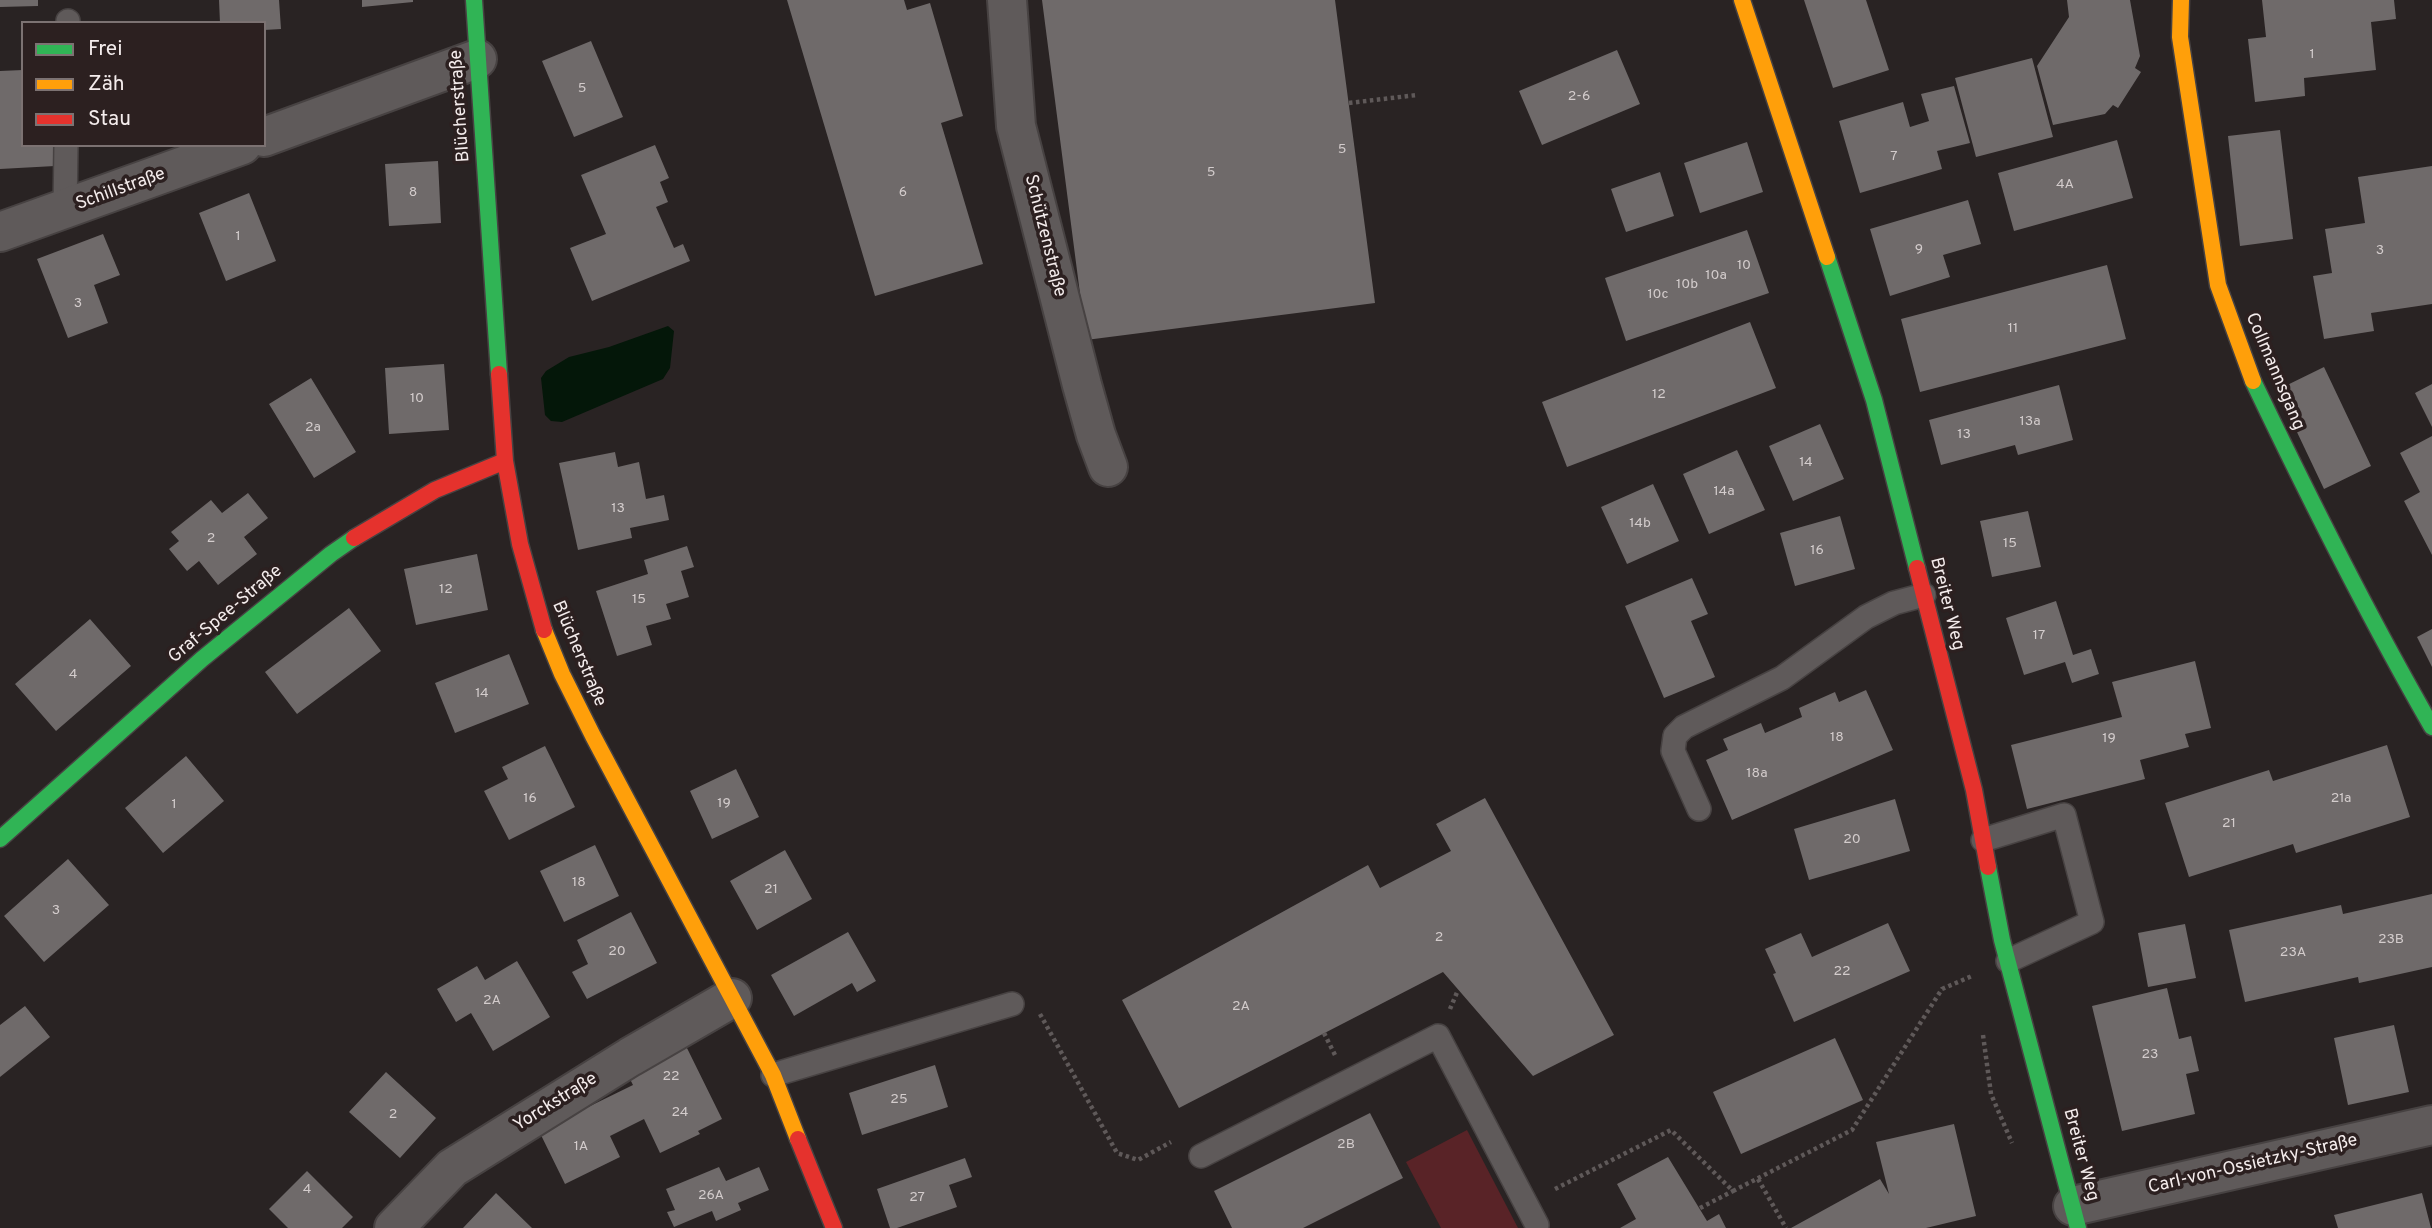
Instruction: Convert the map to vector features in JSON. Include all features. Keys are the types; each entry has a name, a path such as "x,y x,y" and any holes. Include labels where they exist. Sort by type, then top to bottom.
{"street":[{"name":"Blücherstraße","path":"474,0 505,461 520,544 540,620 562,674 773,1075 834,1228"},
{"name":"Schützenstraße","path":"1007,0 1016,126 1086,397 1108,467"},
{"name":"Breiter Weg","path":"1742,0 1874,400 1974,790 2008,961 2076,1217"},
{"name":"Collmannsgang","path":"2181,0 2180,37 2218,285 2252,379 2297,472 2389,652 2432,727"},
{"path":"266,136 477,59"},
{"name":"Schillstraße","path":"0,232 237,147"},
{"name":"Graf-Spee-Straße","path":"0,839 202,659 331,554 372,526 435,490 505,461"},
{"name":"Yorckstraße","path":"394,1228 452,1168 629,1057 732,998"},
{"name":"Carl-von-Ossietzky-Straße","path":"2076,1217 2432,1125"}],"lane":[{"path":"65,210 66,147"},
{"path":"1699,809 1673,751 1675,736 1684,727 1782,678 1866,617 1894,603 1924,595"},
{"path":"1983,840 2064,815 2092,922 2008,961"},
{"path":"773,1075 1012,1004"},
{"path":"1201,1156 1438,1036 1537,1225"}],"path":[{"path":"1349,103 1417,95"},
{"path":"1700,1208 1852,1130 1941,989 1976,975"},
{"path":"1012,1004 1030,996 1117,1153 1138,1160 1177,1139 1201,1156"},
{"path":"1526,1204 1671,1130 1733,1191"},
{"path":"1758,1179 1786,1228"}],"shaded area":[{"path":"668,326 674,331 670,368 663,379 562,422 551,421 545,415 541,378 546,371 569,357 609,347"},
{"path":"1467,1130 1518,1228 1441,1228 1406,1162"}],"building":[{"path":"0,0 38,0 38,6 0,7"},
{"path":"219,0 279,0 281,29 266,30 266,21 220,21"},
{"path":"362,0 413,0 413,2 362,7"},
{"path":"787,0 904,0 907,10 930,3 963,116 941,123 983,264 875,296"},
{"path":"1042,0 1335,0 1375,303 1086,340"},
{"path":"1804,0 1866,0 1889,70 1833,88"},
{"path":"2067,0 2130,0 2140,56 2135,68 2141,72 2118,108 2113,105 2105,114 2053,125 2037,66 2069,17"},
{"path":"2262,0 2394,0 2396,19 2371,22 2376,70 2304,78 2305,96 2255,102 2248,39 2266,37"},
{"path":"591,41 623,117 574,137 542,61"},
{"path":"1617,50 1640,104 1542,145 1519,91"},
{"path":"2032,58 2053,137 1976,157 1955,78"},
{"path":"21,70 21,147 55,147 55,166 0,169 0,71"},
{"path":"1954,86 1970,143 1937,151 1942,169 1860,193 1839,121 1903,102 1910,127 1929,121 1921,94"},
{"path":"2280,130 2293,239 2240,246 2228,136"},
{"path":"2117,140 2133,198 2014,231 1998,173"},
{"path":"1747,142 1763,192 1700,213 1684,163"},
{"path":"655,145 669,178 660,182 668,202 656,207 674,248 683,244 690,261 592,301 570,248 606,234 581,175"},
{"path":"438,161 441,223 389,226 385,164"},
{"path":"2432,166 2432,304 2371,313 2374,331 2324,339 2313,276 2332,273 2325,229 2365,223 2358,177"},
{"path":"1660,172 1674,216 1626,232 1611,189"},
{"path":"249,193 276,261 226,281 199,213"},
{"path":"1968,200 1981,244 1943,255 1950,277 1890,296 1870,229"},
{"path":"1747,230 1769,293 1626,341 1605,278"},
{"path":"103,234 120,275 94,285 108,323 68,338 37,259"},
{"path":"2107,265 2126,339 1920,392 1901,319"},
{"path":"1750,322 1776,388 1567,467 1542,402"},
{"path":"444,364 449,430 389,434 385,368"},
{"path":"2324,367 2371,466 2324,489 2277,390"},
{"path":"311,378 356,452 314,478 269,404"},
{"path":"2432,384 2432,427 2415,393"},
{"path":"2059,385 2073,440 2018,455 2015,445 1941,465 1929,420"},
{"path":"1820,424 1844,479 1793,501 1769,446"},
{"path":"2432,436 2432,555 2404,501 2420,492 2400,453"},
{"path":"1737,450 1765,510 1709,534 1683,474"},
{"path":"615,452 618,467 639,462 646,499 664,495 669,520 630,528 632,538 578,550 559,463"},
{"path":"1653,484 1679,541 1627,564 1601,507"},
{"path":"248,493 268,518 244,537 257,554 218,585 199,561 187,571 169,549 179,541 171,532 211,500 222,513"},
{"path":"2028,511 2041,567 1992,577 1980,521"},
{"path":"1840,516 1855,569 1795,586 1780,533"},
{"path":"687,546 694,567 681,571 689,597 666,604 671,619 646,626 652,645 617,656 596,591 648,574 644,560"},
{"path":"477,554 488,610 416,625 404,569"},
{"path":"1692,578 1708,614 1691,621 1715,677 1664,698 1625,606"},
{"path":"2056,601 2073,655 2091,649 2099,674 2072,683 2065,662 2024,675 2006,618"},
{"path":"349,608 381,651 297,714 265,672"},
{"path":"90,619 131,666 56,731 15,684"},
{"path":"2432,629 2432,667 2417,637"},
{"path":"509,654 529,704 455,733 435,683"},
{"path":"2195,661 2211,728 2185,734 2189,747 2140,760 2145,779 2027,809 2011,745 2122,717 2112,682"},
{"path":"1866,690 1893,750 1732,820 1706,760 1728,750 1723,739 1761,723 1765,733 1802,717 1799,708 1835,692 1839,702"},
{"path":"2387,745 2410,817 2296,853 2293,844 2189,877 2165,803 2269,770 2273,781"},
{"path":"545,746 575,807 509,840 484,791 508,779 502,767"},
{"path":"186,756 224,801 163,853 125,808"},
{"path":"736,769 759,817 712,839 690,791"},
{"path":"1485,798 1614,1035 1533,1076 1443,972 1179,1108 1122,1000 1368,865 1380,888 1451,851 1436,824"},
{"path":"1895,799 1910,851 1809,880 1794,829"},
{"path":"595,845 619,896 564,922 540,871"},
{"path":"785,850 812,899 757,930 730,881"},
{"path":"68,859 109,905 44,962 4,916"},
{"path":"2432,894 2432,967 2359,983 2358,977 2245,1002 2229,930 2341,905 2343,914"},
{"path":"631,912 657,963 587,999 572,972 588,964 577,940"},
{"path":"1888,923 1910,971 1794,1022 1765,949 1801,933 1812,957"},
{"path":"2185,924 2196,978 2148,987 2138,933"},
{"path":"848,932 876,981 857,992 852,983 794,1016 771,975"},
{"path":"517,961 550,1017 493,1051 471,1013 456,1022 437,989 477,966 485,980"},
{"path":"2167,988 2179,1039 2191,1036 2199,1071 2186,1074 2195,1114 2122,1131 2092,1006"},
{"path":"25,1006 50,1037 0,1077 0,1025"},
{"path":"2394,1025 2409,1092 2348,1105 2334,1038"},
{"path":"1835,1038 1863,1100 1741,1154 1713,1092"},
{"path":"685,1044 722,1119 698,1131 700,1134 660,1153 644,1119 610,1136 620,1157 565,1184 539,1131 633,1085 628,1075"},
{"path":"935,1065 948,1107 862,1135 849,1093"},
{"path":"386,1072 436,1118 400,1158 349,1112"},
{"path":"1370,1113 1403,1178 1303,1228 1232,1228 1214,1191"},
{"path":"1954,1124 1976,1216 1926,1228 1791,1228 1880,1179 1889,1194 1876,1142"},
{"path":"1668,1157 1707,1221 1719,1214 1726,1228 1620,1228 1636,1219 1617,1184"},
{"path":"965,1158 972,1177 949,1185 957,1207 890,1228 877,1189"},
{"path":"719,1167 726,1181 759,1167 769,1190 738,1203 741,1210 716,1221 712,1211 674,1227 667,1212 675,1210 666,1189"},
{"path":"307,1171 353,1217 342,1228 288,1228 269,1209"},
{"path":"496,1193 532,1228 463,1228"},
{"path":"2422,1193 2431,1228 2338,1228 2334,1215"}],"traffic: fast":[{"path":"474,0 499,374"},
{"path":"1827,257 1874,400 1917,568"},
{"path":"2253,381 2339,556 2432,727"},
{"path":"0,839 202,659 354,538"},
{"path":"1988,867 2002,940 2078,1228"}],"traffic: slow":[{"path":"1742,0 1827,257"},
{"path":"2181,0 2180,37 2218,285 2253,381"},
{"path":"544,630 562,674 593,736 773,1075 798,1139"}],"traffic: jam":[{"path":"499,374 505,461 520,544 544,630"},
{"path":"354,538 435,490 505,461"},
{"path":"1917,568 1974,790 1988,867"},
{"path":"798,1139 834,1228"}]}
